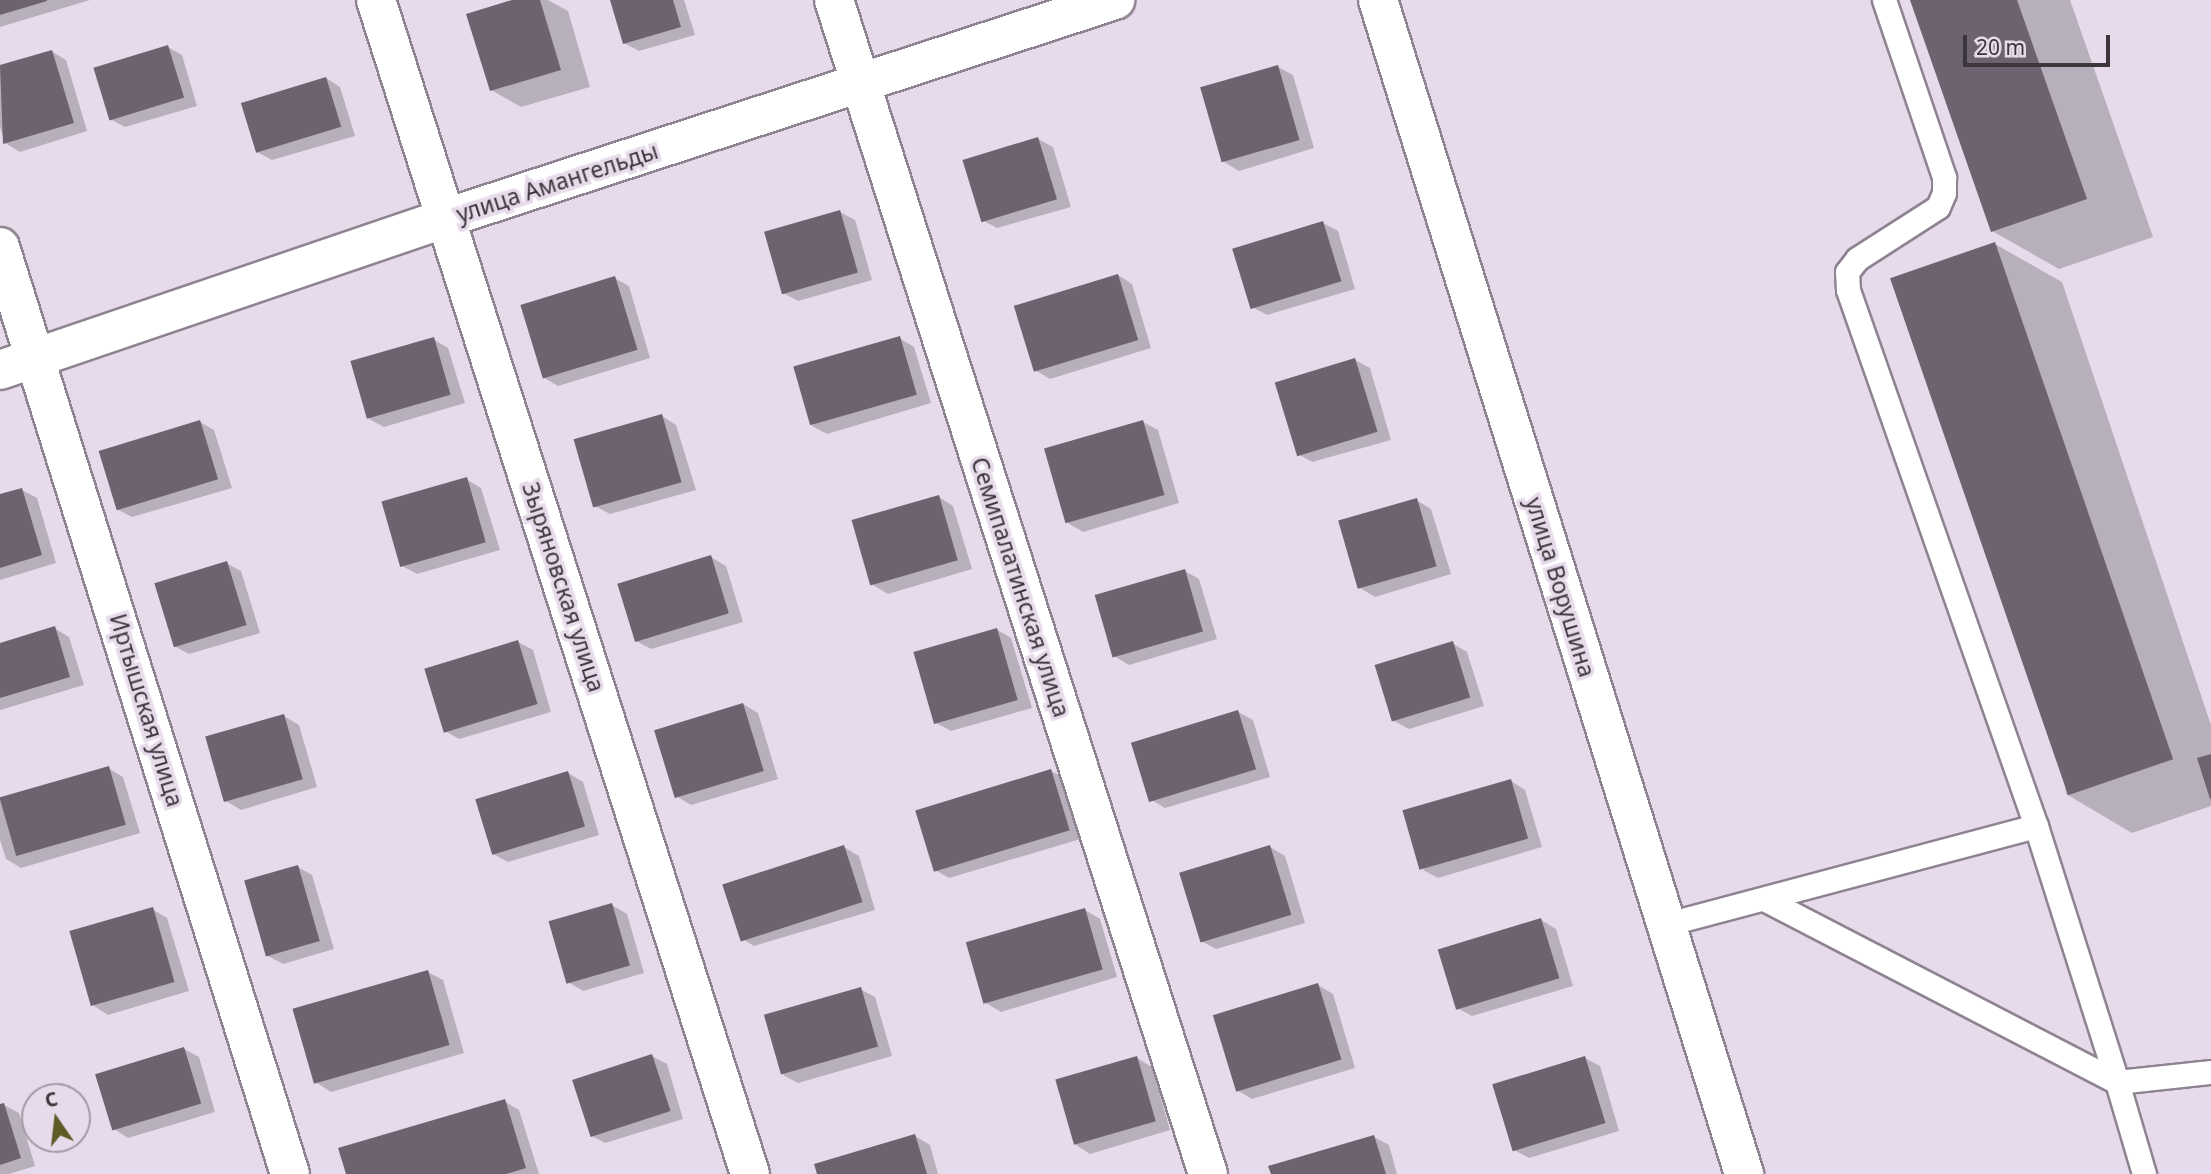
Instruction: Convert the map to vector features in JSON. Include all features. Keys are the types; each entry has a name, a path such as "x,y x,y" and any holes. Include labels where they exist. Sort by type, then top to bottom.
{"street":[{"name":"Зыряновская улица","path":"376,0 751,1174"},
{"name":"Семипалатинская улица","path":"834,0 1208,1174"},
{"name":"улица Амангельды","path":"0,370 446,218 1115,0"},
{"name":"улица Ворушина","path":"1378,0 1744,1174"},
{"name":"Иртышская улица","path":"0,247 38,357 290,1174"}],"lane":[{"path":"1884,0 1944,177 1944,193 1938,207 1857,259 1847,272 1848,290 2036,826 2144,1174"},
{"path":"1667,924 1766,900 2036,826"},
{"path":"1766,900 2117,1082 2211,1072"}],"building":[{"path":"0,0 47,0 47,1 0,15"},
{"path":"512,0 540,0 561,70 490,91 466,14"},
{"path":"610,0 673,0 681,27 623,44"},
{"path":"1910,0 2017,0 2087,199 1991,232"},
{"path":"168,45 184,98 109,120 93,68"},
{"path":"52,50 74,123 3,144 0,65"},
{"path":"1278,65 1299,140 1222,162 1200,87"},
{"path":"326,77 341,127 256,153 241,103"},
{"path":"1038,137 1057,199 981,222 962,160"},
{"path":"840,210 858,272 782,294 764,232"},
{"path":"1323,221 1341,281 1251,309 1232,249"},
{"path":"1995,242 2173,759 2068,795 1890,278"},
{"path":"1118,274 1138,340 1034,372 1014,306"},
{"path":"615,276 638,350 543,379 520,305"},
{"path":"900,336 917,395 810,425 793,367"},
{"path":"434,337 451,395 367,419 350,361"},
{"path":"1355,358 1378,432 1297,456 1275,383"},
{"path":"662,414 682,482 593,508 574,439"},
{"path":"200,420 218,479 117,510 99,451"},
{"path":"1143,420 1164,495 1065,523 1044,448"},
{"path":"467,477 486,542 400,567 381,502"},
{"path":"22,488 42,555 0,568 0,494"},
{"path":"939,495 958,560 870,585 852,520"},
{"path":"1417,498 1437,566 1358,589 1338,521"},
{"path":"711,555 729,613 635,642 617,584"},
{"path":"227,561 247,625 174,647 154,583"},
{"path":"1185,569 1203,631 1113,657 1095,595"},
{"path":"55,626 70,677 0,698 0,643"},
{"path":"997,628 1018,700 934,724 913,652"},
{"path":"518,640 538,704 444,733 424,669"},
{"path":"1453,641 1470,697 1392,721 1375,665"},
{"path":"743,703 764,771 675,798 654,730"},
{"path":"1238,710 1256,769 1149,802 1131,743"},
{"path":"284,714 303,779 224,802 205,737"},
{"path":"2211,754 2211,799 2210,799 2197,758"},
{"path":"109,766 126,825 16,856 0,797"},
{"path":"1051,769 1070,830 934,872 915,811"},
{"path":"568,771 585,826 492,855 475,799"},
{"path":"1511,779 1528,839 1419,870 1402,810"},
{"path":"844,845 863,902 741,942 722,885"},
{"path":"1270,845 1291,915 1200,943 1179,873"},
{"path":"298,865 320,941 266,956 244,880"},
{"path":"612,903 630,965 566,984 549,921"},
{"path":"153,907 174,982 91,1006 69,931"},
{"path":"1085,908 1103,970 983,1004 966,942"},
{"path":"1541,918 1559,978 1456,1010 1438,950"},
{"path":"428,970 449,1045 314,1084 292,1009"},
{"path":"1318,983 1341,1060 1236,1092 1213,1015"},
{"path":"861,987 878,1047 781,1074 764,1015"},
{"path":"184,1047 201,1103 112,1131 95,1074"},
{"path":"652,1054 671,1111 591,1137 572,1080"},
{"path":"1137,1056 1156,1121 1074,1145 1055,1079"},
{"path":"1585,1056 1605,1123 1513,1151 1492,1084"},
{"path":"505,1099 526,1168 506,1174 346,1174 338,1148"},
{"path":"4,1103 21,1158 0,1165 0,1104"},
{"path":"915,1134 927,1174 817,1174 814,1164"},
{"path":"1374,1135 1386,1174 1271,1174 1268,1166"}]}
